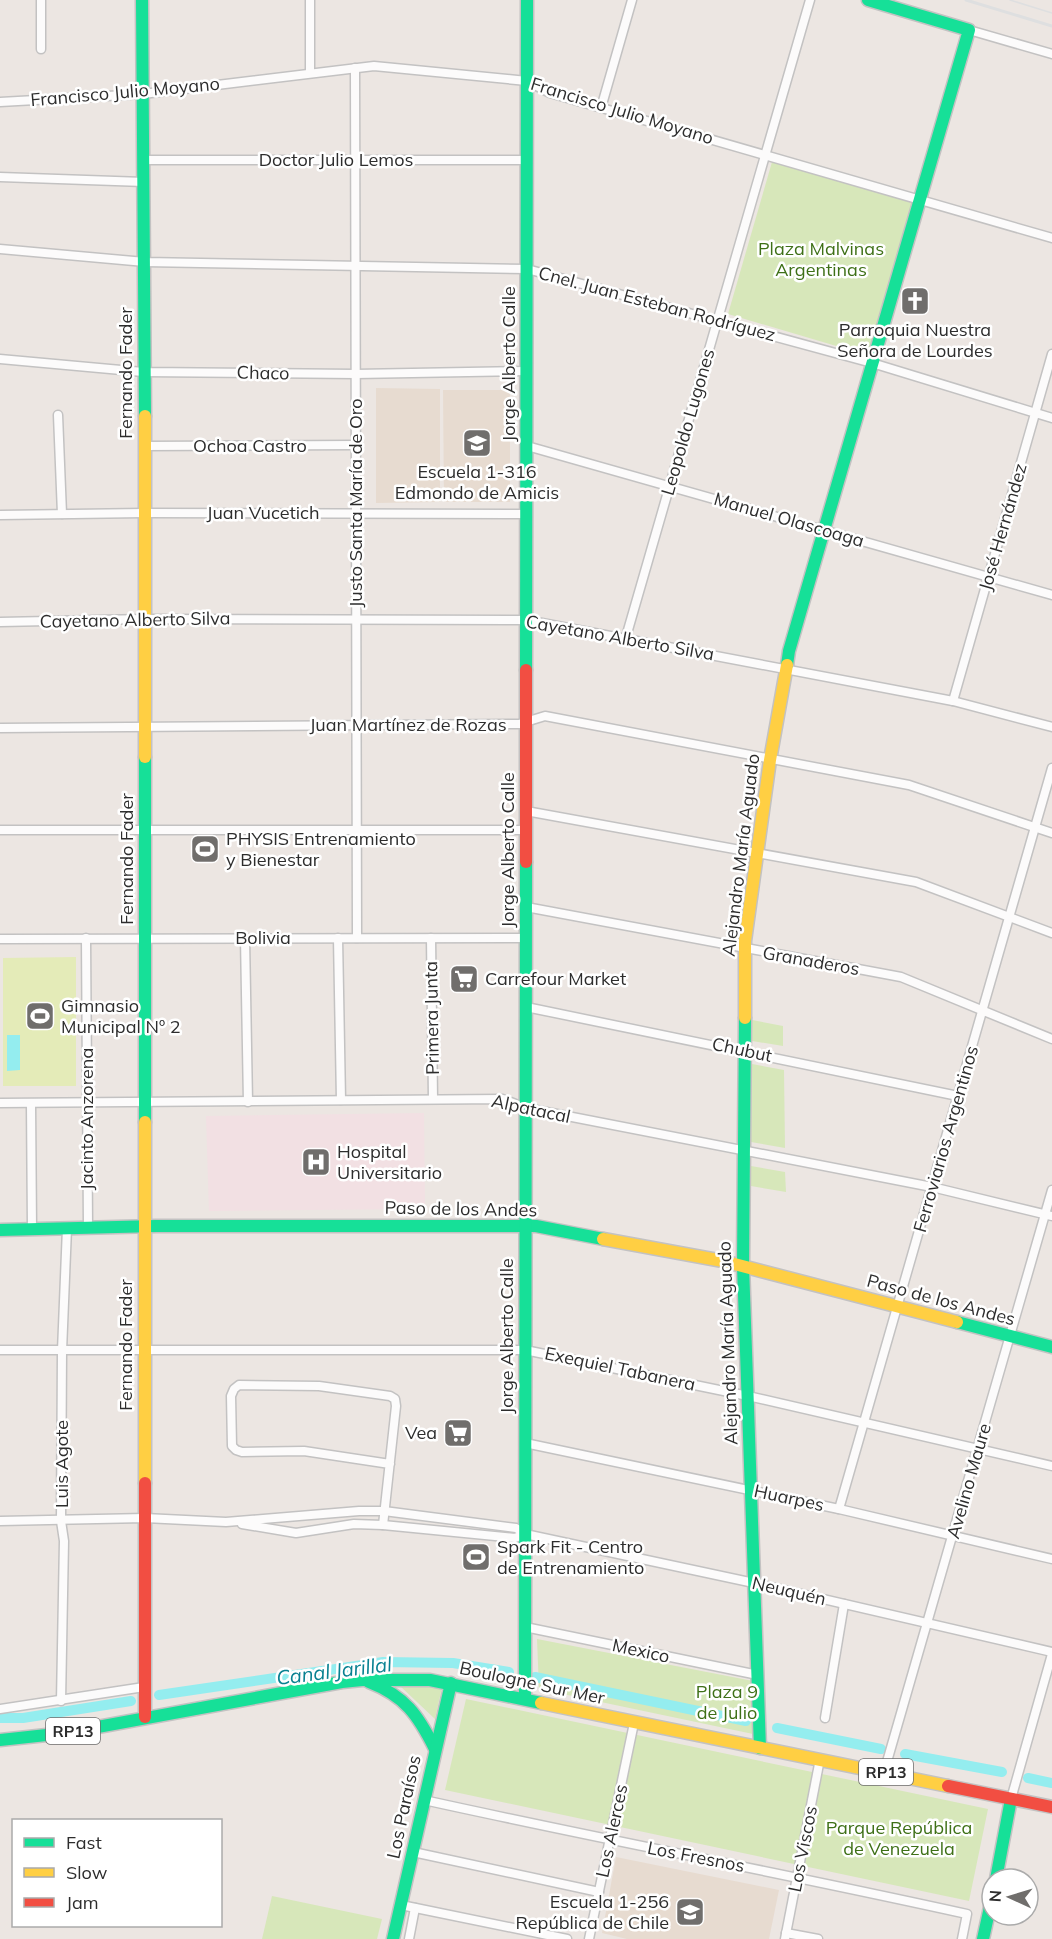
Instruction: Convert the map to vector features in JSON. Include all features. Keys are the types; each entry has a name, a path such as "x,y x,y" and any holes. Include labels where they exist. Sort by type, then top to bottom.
{"street":[{"path":"41,0 41,49"},
{"name":"Fernando Fader","path":"142,0 145,262 145,1717"},
{"path":"310,0 310,73"},
{"name":"Jorge Alberto Calle","path":"525,1699 527,0"},
{"path":"601,108 632,0"},
{"name":"Leopoldo Lugones","path":"626,637 810,0"},
{"path":"868,0 1052,54"},
{"name":"Alejandro María Aguado","path":"760,1748 743,1266 745,949 756,854 785,668 969,30"},
{"name":"Francisco Julio Moyano","path":"0,102 143,94 374,66 527,81 550,93 1052,238"},
{"name":"Justo Santa María de Oro","path":"355,68 357,938"},
{"name":"Doctor Julio Lemos","path":"144,160 527,160"},
{"path":"0,177 144,182"},
{"name":"Cnel. Juan Esteban Rodríguez","path":"0,249 145,262 527,269 872,363 1052,418"},
{"name":"José Hernández","path":"953,700 1052,354"},
{"name":"Chaco","path":"0,359 144,372 356,374 527,371"},
{"path":"58,414 62,514"},
{"name":"Ochoa Castro","path":"144,446 356,445"},
{"name":"Manuel Olascoaga","path":"527,446 1052,595"},
{"name":"Juan Vucetich","path":"0,515 526,514"},
{"name":"Cayetano Alberto Silva","path":"0,622 144,619 526,620 953,700 1052,726"},
{"name":"Juan Martínez de Rozas","path":"0,728 526,723 545,716 909,785 1052,833"},
{"name":"Ferroviarios Argentinos","path":"839,1509 1052,768"},
{"path":"526,811 916,882 1052,933"},
{"path":"0,830 526,830"},
{"name":"Granaderos","path":"526,907 901,977 1052,1039"},
{"name":"Jacinto Anzorena","path":"86,938 88,1227"},
{"path":"245,938 248,1102"},
{"path":"338,938 341,1100"},
{"name":"Primera Junta","path":"431,938 433,1099"},
{"name":"Bolivia","path":"0,939 526,938"},
{"name":"Chubut","path":"526,1006 958,1096"},
{"name":"Alpatacal","path":"0,1103 503,1099 526,1108 932,1188 1048,1215"},
{"path":"31,1104 32,1229"},
{"name":"Avelino Maure","path":"884,1772 1010,1337 1048,1215 1052,1190"},
{"name":"Paso de los Andes","path":"0,1230 144,1226 525,1225 723,1261 1052,1347"},
{"name":"Luis Agote","path":"61,1701 64,1541 61,1521 62,1351 67,1228"},
{"name":"Exequiel Tabanera","path":"0,1350 525,1350 748,1396 1052,1466"},
{"path":"382,1525 390,1464 396,1399 390,1396 303,1385 239,1385 234,1389 231,1396 232,1446 236,1450 242,1452 304,1451 390,1464"},
{"name":"Huarpes","path":"525,1443 839,1509 1052,1559"},
{"path":"226,1522 384,1510 516,1528 525,1534"},
{"path":"427,1528 428,1516"},
{"path":"0,1521 145,1518 226,1522 296,1533 354,1524 427,1528 515,1538 525,1534"},
{"name":"Neuquén","path":"525,1534 754,1583 1052,1653"},
{"path":"825,1718 844,1604"},
{"name":"Mexico","path":"525,1627 758,1675"},
{"path":"998,1867 1011,1799 1052,1653"},
{"path":"362,1680 384,1687 409,1704 422,1721 435,1749"},
{"name":"Boulogne Sur Mer","path":"0,1740 65,1732 297,1689 362,1680 430,1680 1052,1807"},
{"name":"Los Paraísos","path":"393,1939 451,1683"},
{"path":"0,1709 144,1686"},
{"name":"Los Alerces","path":"590,1939 634,1723"},
{"name":"Los Viscos","path":"786,1936 820,1759"},
{"name":"Los Fresnos","path":"424,1800 610,1841 798,1877 967,1914 962,1939"},
{"path":"413,1852 599,1893"},
{"path":"401,1905 567,1939"},
{"path":"409,1939 415,1908"},
{"path":"786,1936 818,1939"}],"shaded area":[{"path":"376,388 440,389 440,502 376,503"},
{"path":"443,390 510,390 510,502 444,502"},
{"name":"Hospital Universitario","path":"424,1113 425,1209 209,1211 206,1116"},
{"name":"Escuela 1-256 República de Chile","path":"616,1857 779,1890 769,1939 627,1939 602,1933"}],"green space":[{"name":"Plaza Malvinas Argentinas","path":"772,162 914,203 870,356 728,314"},
{"name":"Gimnasio Municipal Nº 2","path":"76,957 76,1086 3,1086 3,958"},
{"path":"752,1020 783,1026 783,1046 752,1041"},
{"path":"752,1064 784,1070 785,1148 751,1142"},
{"path":"751,1166 785,1172 786,1192 751,1186"},
{"name":"Plaza 9 de Julio","path":"537,1639 753,1681 753,1734 539,1689"},
{"path":"399,1685 442,1687 435,1719"},
{"name":"Parque República de Venezuela","path":"466,1699 988,1809 969,1901 445,1790"},
{"path":"272,1896 382,1919 377,1939 262,1939"}],"water":[{"path":"7,1035 20,1035 20,1070 7,1071"}],"waterway":[{"name":"Canal Jarillal","path":"159,1695 383,1662 453,1663 509,1672"},
{"name":"Canal Jarillal","path":"535,1677 746,1721"},
{"name":"Canal Jarillal","path":"0,1718 23,1718 131,1701"},
{"name":"Canal Jarillal","path":"777,1728 881,1749"},
{"name":"Canal Jarillal","path":"905,1754 1002,1772"},
{"name":"Canal Jarillal","path":"1028,1778 1052,1783"}],"tram line":[{"path":"1010,0 1052,13"}],"railway":[{"path":"966,0 1052,26"}],"traffic: fast":[{"path":"142,0 145,416"},
{"path":"526,670 527,0"},
{"path":"787,665 789,651 969,30 868,0"},
{"path":"145,757 145,1122"},
{"path":"525,1699 526,862"},
{"path":"745,1018 743,1266 760,1748"},
{"path":"0,1230 156,1226 536,1226 603,1239"},
{"path":"957,1322 1052,1347"},
{"path":"0,1740 65,1733 362,1680 430,1680 541,1703"},
{"path":"369,1682 392,1694 409,1708 423,1726 435,1749"},
{"path":"393,1939 451,1683"},
{"path":"998,1867 1011,1799"},
{"path":"983,1939 986,1927"}],"traffic: slow":[{"path":"145,416 145,757"},
{"path":"745,1018 745,941 770,760 787,665"},
{"path":"145,1122 145,1483"},
{"path":"603,1239 723,1261 957,1322"},
{"path":"541,1703 948,1786"}],"traffic: jam":[{"path":"526,670 526,862"},
{"path":"145,1483 145,1717"},
{"path":"948,1786 1052,1807"}],"place":[{"name":"Parroquia Nuestra Señora de Lourdes","path":"915,301"},
{"name":"Escuela 1-316 Edmondo de Amicis","path":"477,443"},
{"name":"PHYSIS Entrenamiento y Bienestar","path":"205,849"},
{"name":"Carrefour Market","path":"464,979"},
{"name":"Gimnasio Municipal Nº 2","path":"40,1016"},
{"name":"Hospital Universitario","path":"316,1162"},
{"name":"Vea","path":"458,1433"},
{"name":"Spark Fit - Centro de Entrenamiento","path":"476,1557"},
{"name":"Escuela 1-256 República de Chile","path":"690,1912"}]}
